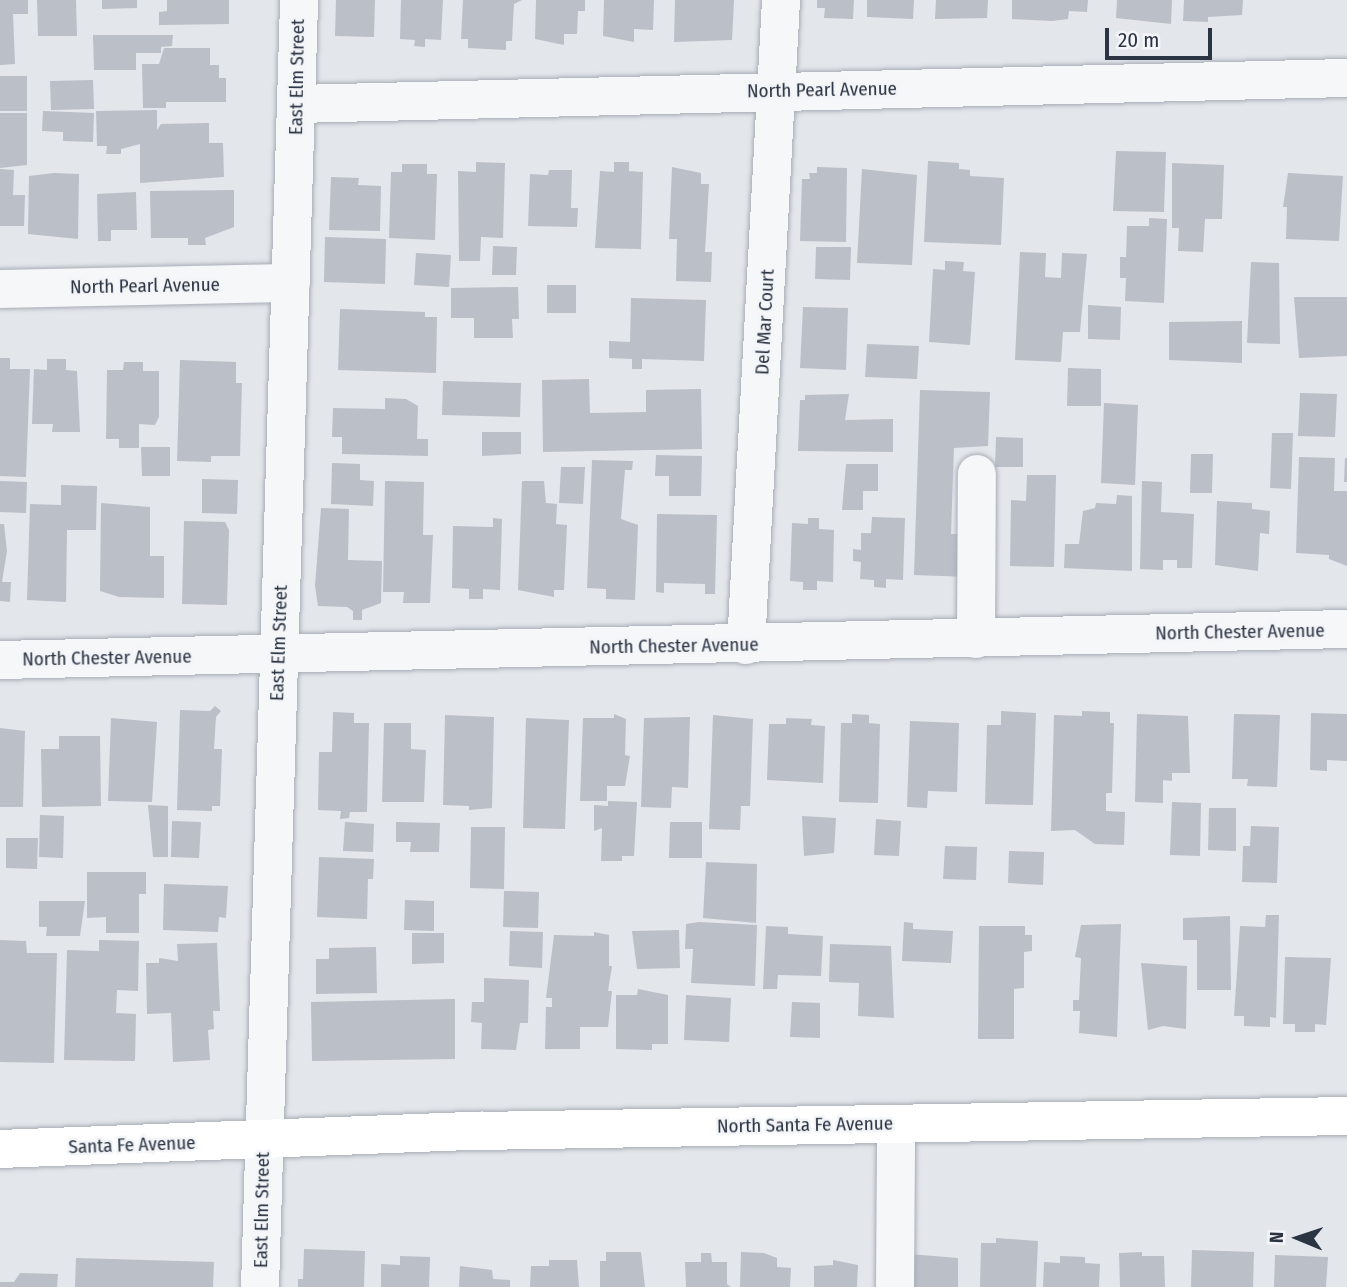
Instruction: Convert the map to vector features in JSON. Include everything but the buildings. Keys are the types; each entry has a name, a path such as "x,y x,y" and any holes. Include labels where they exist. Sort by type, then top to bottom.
{"main road":[{"name":"North Santa Fe Avenue","path":"264,1141 479,1131 1347,1116"},
{"name":"Santa Fe Avenue","path":"0,1149 264,1141"}],"street":[{"name":"East Elm Street","path":"260,1287 299,0"},
{"name":"Del Mar Court","path":"746,645 781,0"},
{"name":"North Pearl Avenue","path":"297,104 1347,78"},
{"name":"North Pearl Avenue","path":"0,289 291,283"},
{"path":"976,639 977,474"},
{"name":"North Chester Avenue","path":"0,660 746,645 1347,629"},
{"path":"875,1287 887,1124"},
{"path":"887,1124 895,1287"}]}
